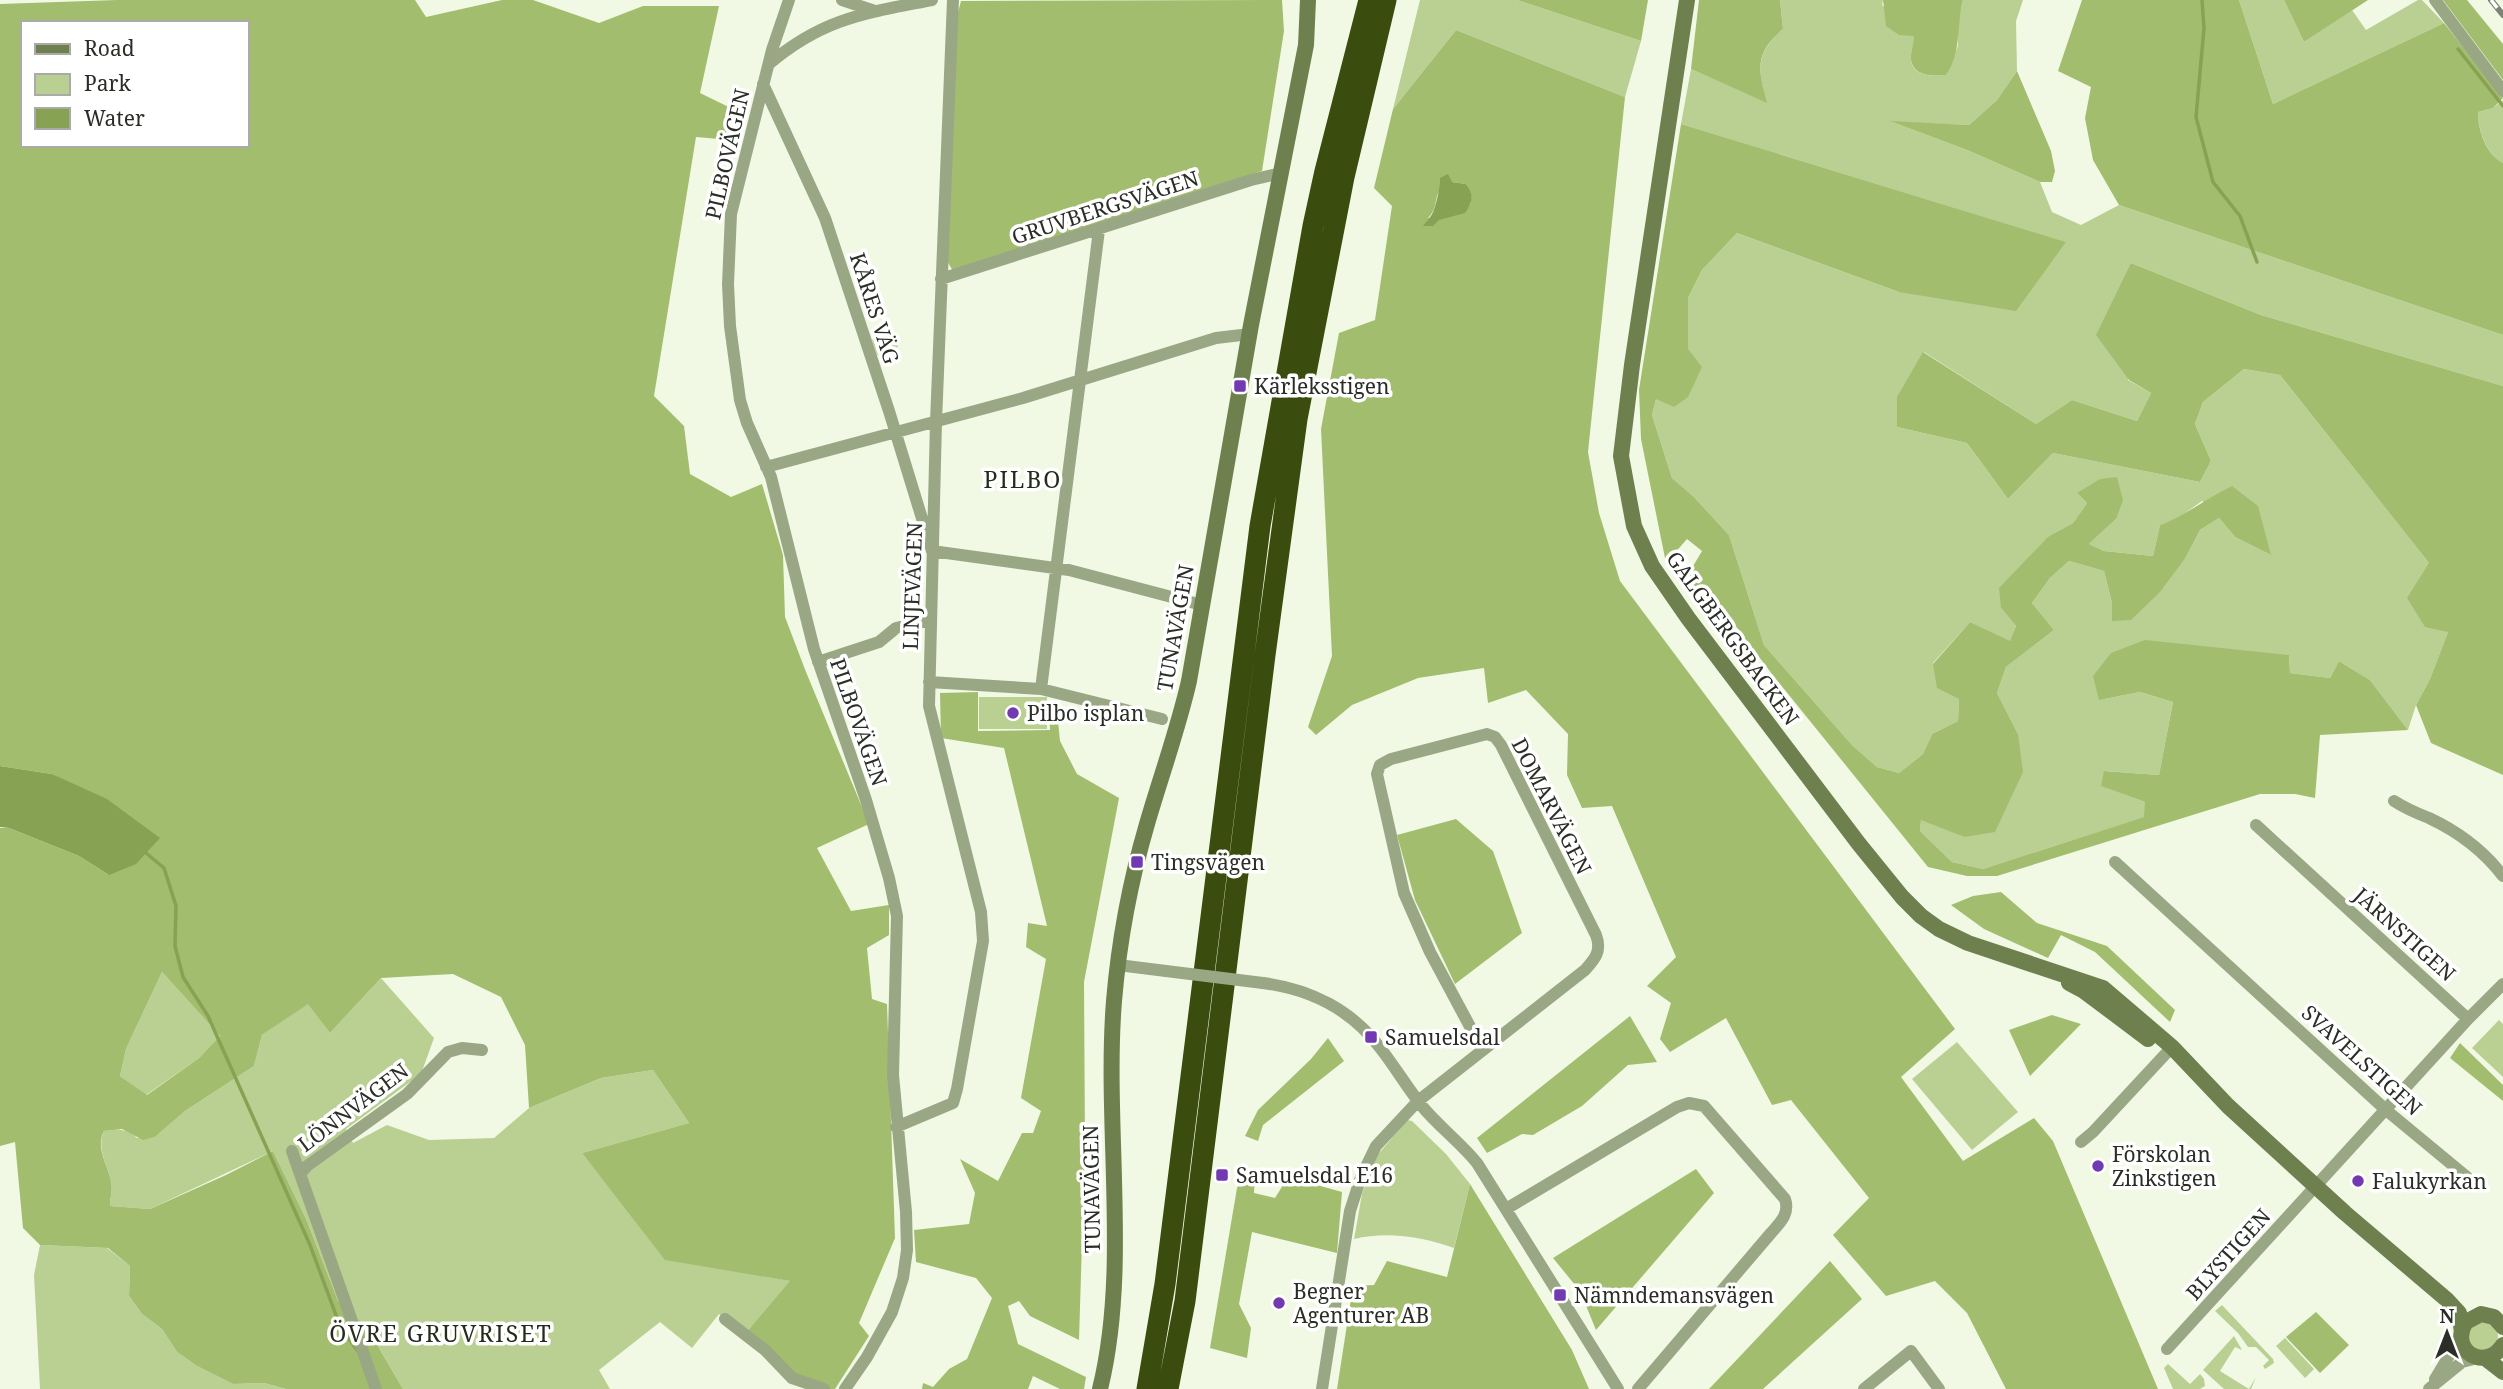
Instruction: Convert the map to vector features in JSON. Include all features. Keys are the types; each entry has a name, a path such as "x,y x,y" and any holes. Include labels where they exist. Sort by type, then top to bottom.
{"highway":[{"path":"1147,1389 1165,1284 1260,526 1319,199 1369,0"},
{"path":"1168,1389 1185,1301 1266,643 1297,419 1343,177 1386,0"}],"street":[{"name":"PILBOVÄGEN","path":"789,0 763,84 731,214 727,257 730,326 740,400 782,513 798,589 818,662 866,800 896,906 892,1044 896,1127 906,1212 906,1250 899,1296 885,1326 847,1388"},
{"path":"842,0 876,11"},
{"name":"PILBOVÄGEN","path":"769,64 789,47 831,23 932,0"},
{"name":"LINJEVÄGEN","path":"896,1127 953,1103 984,941 981,912 931,719 929,681 941,279 953,0"},
{"name":"TUNAVÄGEN","path":"1100,1389 1113,1289 1111,1070 1118,965 1139,853 1189,681 1250,334 1306,45 1308,0"},
{"name":"GALGBERGSBACKEN","path":"1687,0 1621,456 1634,526 1652,566 1688,618 1902,897 1921,916 1939,929 1968,943 2045,971 2103,988 2366,1232 2446,1299"},
{"path":"2435,0 2503,91"},
{"name":"KÅRES VÄG","path":"763,84 817,199 932,551"},
{"name":"GRUVBERGSVÄGEN","path":"941,279 1251,180 1281,173"},
{"path":"1041,689 1099,230"},
{"path":"766,467 936,422 1216,338 1250,334"},
{"path":"932,551 1056,569 1202,605"},
{"path":"818,662 879,642 896,628 930,620"},
{"path":"929,681 1041,689 1162,719"},
{"name":"DOMARVÄGEN","path":"1322,1389 1348,1220 1354,1195 1376,1146 1418,1101 1584,970 1594,961 1599,946 1596,935 1501,746 1495,737 1487,734 1391,759 1380,765 1377,774 1404,893 1435,962 1482,1049"},
{"path":"2394,801 2466,838 2503,876"},
{"name":"JÄRNSTIGEN","path":"2256,825 2468,1018"},
{"name":"SVAVELSTIGEN","path":"2115,862 2386,1110 2467,1177"},
{"path":"1118,965 1304,992 1333,1005 1358,1023 1379,1046 1418,1101 1465,1147 1618,1389"},
{"name":"BLYSTIGEN","path":"2167,1349 2468,1018 2503,984"},
{"name":"LÖNNVÄGEN","path":"376,1389 300,1174 307,1166 407,1094 447,1052 462,1048 482,1050"},
{"path":"2081,1142 2168,1051"},
{"path":"1506,1209 1676,1107 1689,1103 1704,1106 1785,1199 1785,1216 1772,1234 1638,1389"},
{"path":"292,1151 300,1174"},
{"path":"2446,1299 2494,1317 2503,1327"},
{"path":"2446,1299 2459,1313 2466,1350 2503,1372"},
{"path":"2431,1387 2462,1337 2470,1318 2481,1314"},
{"path":"725,1319 765,1350 792,1378 824,1389"},
{"path":"2431,1387 2462,1362 2493,1356 2502,1348"},
{"path":"1864,1389 1911,1351 1939,1389"}],"green space":[{"path":"1420,0 1517,0 1641,41 1625,97 1456,30 1393,109"},
{"path":"1780,0 1883,0 1882,5 1915,36 1911,60 1915,70 1924,74 1946,75 1958,46 1958,23 1963,0 2023,0 2016,21 2017,71 1997,100 1969,125 1893,122 2040,182 2052,212 2081,225 2119,205 2503,335 2503,386 2261,315 2131,263 2128,380 2151,393 2137,421 2072,400 2036,424 1924,352 1897,427 1967,443 2008,499 2053,453 2200,482 2211,461 2195,424 2203,402 2244,369 2280,375 2429,563 2448,632 2408,730 2370,680 2339,661 2330,678 2290,673 2289,655 2099,700 2140,692 2173,702 2159,775 2105,771 2102,786 2145,802 2145,817 1983,869 1952,862 1920,831 1921,819 1964,837 2018,734 1997,693 2006,667 2054,630 2032,603 2050,578 2069,561 2104,571 2112,603 2112,620 2186,557 2200,530 2219,518 2235,537 2271,555 2202,501 2177,519 2160,525 2153,556 2104,551 2089,544 2116,519 2077,493 2087,503 2073,523 2049,536 2001,608 2016,626 2010,642 1970,622 1933,663 1959,699 1958,721 1932,734 1923,754 1899,773 1877,767 1852,745 1764,645 1729,535 1693,496 1672,478 1652,415 1656,399 1688,349 1688,298 1702,270 1737,233 1899,292 2065,242 1681,124 1691,69 1766,102 1761,80 1761,62 1767,46 1783,29"},
{"path":"2239,0 2284,0 2304,42 2352,10 2366,30 2418,0 2422,0 2444,23 2273,104"},
{"path":"2503,100 2503,163 2492,154 2484,141 2478,112 2493,108"},
{"path":"893,332 898,347 877,355 872,340"},
{"name":"Pilbo isplan","path":"979,697 1047,697 1047,729 979,729"},
{"path":"162,972 220,1036 199,1058 146,1095 120,1076 126,1049"},
{"path":"381,978 434,1038 421,1074 346,1129 353,1143 387,1125 429,1140 494,1138 529,1108 601,1078 653,1070 689,1123 582,1153 666,1259 791,1281 745,1334 719,1314 692,1348 660,1322 599,1370 610,1389 403,1389 366,1326 338,1301 307,1221 273,1151 150,1209 110,1206 112,1185 101,1144 104,1131 122,1130 137,1138 155,1137 185,1111 254,1066 262,1035 308,1003 330,1033"},
{"path":"2499,1020 2503,1024 2503,1077 2472,1048"},
{"path":"1957,1042 2018,1112 1972,1150 1912,1079"},
{"path":"1407,1120 1412,1121 1446,1154 1470,1184 1454,1248 1405,1236 1379,1235 1354,1239 1362,1194 1375,1158"},
{"path":"40,1245 107,1248 130,1266 129,1296 142,1314 162,1329 177,1352 197,1366 233,1384 264,1383 286,1389 40,1389 34,1275"},
{"path":"2222,1305 2274,1363 2265,1369 2263,1366 2269,1360 2256,1347 2248,1347 2215,1311"},
{"path":"2483,1321 2493,1326 2498,1336 2493,1346 2483,1351 2473,1346 2468,1336 2473,1326"},
{"path":"2234,1336 2242,1350 2235,1347 2220,1371 2249,1389 2224,1389 2203,1370"},
{"path":"2285,1338 2314,1369 2305,1378 2276,1346"},
{"path":"2168,1364 2190,1384 2200,1374 2205,1386 2200,1389 2173,1389 2164,1368"}],"shaded area":[{"path":"117,0 415,0 426,17 502,0 533,0 599,23 643,6 719,6 700,93 741,113 731,140 696,137 654,396 684,426 690,474 731,497 762,484 783,555 785,617 869,824 817,848 851,911 889,905 889,935 867,948 872,999 887,1004 895,1238 859,1323 869,1336 835,1389 815,1389 745,1334 790,1281 665,1260 582,1153 689,1123 653,1070 601,1078 529,1108 525,1045 501,997 453,974 381,978 330,1033 308,1004 262,1035 254,1066 185,1111 155,1137 143,1140 122,1129 104,1131 101,1144 112,1185 110,1206 150,1209 273,1151 307,1221 338,1301 366,1326 403,1389 286,1389 264,1383 233,1384 197,1366 177,1352 162,1329 142,1314 129,1296 130,1266 108,1248 40,1245 23,1228 15,1142 0,1146 0,828 9,828 79,856 109,875 78,788 52,774 0,766 0,4","holes":["162,972 220,1036 199,1058 147,1095 120,1076 126,1049"]},
{"path":"1282,0 1284,31 1262,171 953,271 947,261 956,20 961,1"},
{"path":"1517,0 1648,0 1641,41"},
{"path":"1699,0 1780,0 1783,29 1767,46 1761,63 1760,71 1767,103 1691,69"},
{"path":"1883,0 1963,0 1957,48 1946,75 1925,74 1916,70 1911,57 1914,36 1899,35 1886,26"},
{"path":"2082,0 2239,0 2273,104 2444,23 2503,98 2493,108 2478,112 2484,141 2492,154 2503,163 2503,335 2119,205 2093,160 2085,118 2091,87 2058,71"},
{"path":"2284,0 2368,0 2304,42"},
{"path":"2443,0 2467,0 2503,44 2503,80"},
{"path":"1456,30 1625,97 1588,452 1599,513 1620,581 1955,1029 1901,1077 1963,1161 2034,1118 2053,1141 2158,1389 2006,1389 1967,1313 1935,1281 1886,1296 1833,1235 1869,1198 1791,1100 1772,1105 1726,1018 1670,1052 1660,1039 1671,1003 1647,986 1676,957 1612,806 1582,808 1567,775 1568,734 1526,690 1488,703 1484,668 1418,678 1352,705 1316,735 1308,727 1332,656 1321,429 1339,333 1375,320 1392,206 1374,188 1393,109","holes":["1452,182 1466,184 1471,194 1470,205 1445,218 1428,218 1441,189"]},
{"path":"2017,71 2051,151 2055,171 2052,182 2040,182 1967,150 1890,121 1969,125 1997,100"},
{"path":"1681,124 2066,242 2016,311 1899,292 1737,233 1702,270 1688,298 1688,349 1702,367 1688,397 1674,407 1656,399 1652,415 1672,478 1693,496 1729,535 1764,645 1852,745 1877,767 1899,773 1923,754 1932,734 1958,721 1959,699 1937,688 1933,664 1970,622 2010,641 2016,626 2001,608 1999,588 2049,536 2073,523 2087,503 2077,493 2100,479 2117,477 2123,500 2116,519 2089,544 2104,551 2153,556 2160,525 2232,486 2258,506 2271,555 2235,537 2219,518 2200,530 2186,557 2160,592 2131,620 2112,621 2112,603 2104,571 2069,561 2050,578 2032,603 2054,630 2006,667 1997,693 2018,734 2023,772 1995,832 1964,837 1921,820 1920,831 1952,862 1983,869 2144,817 2145,802 2101,786 2104,771 2159,775 2173,702 2140,692 2099,700 2093,676 2111,653 2145,640 2289,655 2290,673 2330,678 2339,661 2370,680 2408,730 2320,735 2315,798 2295,794 2260,794 1997,876 1967,876 1928,867 1735,625 1707,620 1686,578 1702,551 1687,539 1666,563 1641,439 1639,390"},
{"path":"2131,263 2261,315 2503,386 2503,775 2431,743 2416,705 2430,679 2448,632 2425,627 2407,598 2429,563 2280,375 2244,369 2203,402 2195,424 2211,461 2200,482 2053,453 2008,499 1967,443 1897,427 1897,397 1923,352 2036,424 2072,400 2137,421 2151,393 2129,380 2096,335"},
{"path":"978,692 978,731 1050,730 1049,701 1056,701 1060,741 1077,774 1119,798 1084,982 1085,1144 1079,1340 1030,1316 1019,1301 1008,1306 1018,1344 1086,1377 1084,1389 1060,1389 1033,1376 1028,1389 922,1389 923,1383 933,1387 949,1369 967,1359 992,1298 976,1278 916,1262 914,1230 969,1224 975,1193 960,1159 998,1181 1022,1133 1033,1133 1041,1111 1021,1098 1046,959 1026,947 1028,923 1047,926 1004,748 941,738 940,693"},
{"path":"1456,819 1493,851 1522,933 1455,984 1415,900 1397,835"},
{"path":"2001,892 2037,923 2107,946 2175,1010 2170,1022 2095,952 2061,935 2048,958 1984,929 1951,905 1973,896"},
{"path":"2052,1015 2081,1024 2030,1076 2009,1030"},
{"path":"1630,1016 1657,1062 1628,1065 1582,1106 1533,1135 1522,1134 1487,1153 1477,1138"},
{"path":"1328,1038 1344,1061 1263,1125 1258,1141 1245,1136 1258,1110 1311,1059"},
{"path":"2460,1043 2503,1085 2503,1101 2450,1058"},
{"path":"1696,1169 1714,1193 1596,1330 1580,1291 1553,1258"},
{"path":"1248,1172 1255,1174 1254,1193 1275,1198 1288,1177 1342,1192 1337,1253 1252,1232 1239,1304 1251,1328 1247,1358 1210,1348 1237,1188"},
{"path":"1470,1184 1572,1350 1589,1389 1337,1389 1353,1286 1374,1285 1387,1261 1447,1277"},
{"path":"1830,1261 1862,1299 1763,1389 1709,1389"},
{"path":"2316,1312 2349,1345 2320,1373 2286,1337"}],"water":[{"path":"1448,174 1452,182 1466,184 1469,188 1472,199 1469,206 1465,213 1439,220 1433,226 1423,226 1434,209 1440,178"},
{"path":"0,766 52,774 107,799 160,838 136,864 109,875 79,856 9,828 0,827"}],"waterway":[{"path":"2202,0 2204,28 2196,117 2213,182 2240,216 2257,262"},
{"path":"2458,49 2503,106"},
{"path":"146,853 164,868 176,906 175,946 183,977 208,1016 310,1245 340,1326 357,1350"}],"railway":[{"path":"2491,0 2503,15"}],"place":[{"name":"Kärleksstigen","path":"1240,386"},
{"name":"Pilbo isplan","path":"1013,713"},
{"name":"Tingsvägen","path":"1137,862"},
{"name":"Samuelsdal","path":"1371,1037"},
{"name":"Förskolan Zinkstigen","path":"2098,1166"},
{"name":"Samuelsdal E16","path":"1222,1175"},
{"name":"Falukyrkan","path":"2358,1181"},
{"name":"Nämndemansvägen","path":"1560,1295"},
{"name":"Begner Agenturer AB","path":"1279,1303"}],"district":[{"name":"PILBO","path":"1023,479"},
{"name":"ÖVRE GRUVRISET","path":"441,1333"}]}
